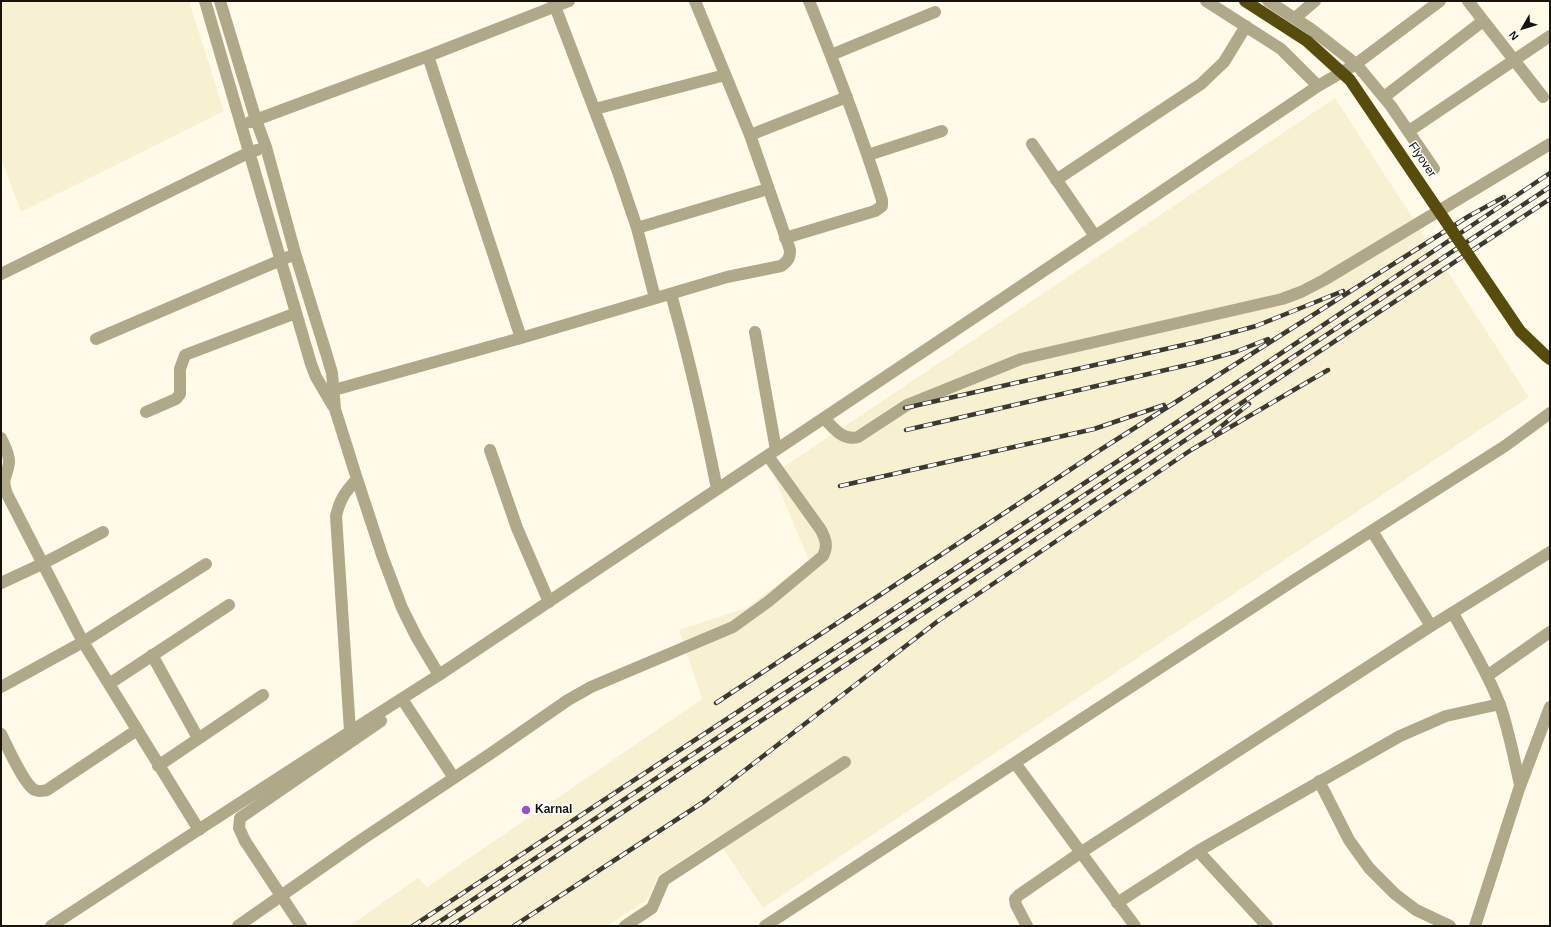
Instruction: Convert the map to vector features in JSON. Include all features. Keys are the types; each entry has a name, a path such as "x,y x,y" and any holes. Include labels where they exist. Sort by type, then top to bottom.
{"highway":[{"name":"Flyover","path":"1245,1 1307,41 1350,80 1520,331 1550,359"}],"street":[{"path":"205,1 316,378 335,409 382,555 402,608 417,638 439,675"},
{"path":"220,1 256,120 266,147 295,253 327,356 334,390 335,409"},
{"path":"241,126 428,56 554,4 568,1"},
{"path":"334,390 521,338 727,277 781,266 788,262 790,250 750,135 695,1"},
{"path":"785,238 875,211 882,206 868,155 831,55 809,1"},
{"path":"1206,1 1281,49 1318,86"},
{"path":"1268,1 1311,29 1356,64 1384,97 1434,169"},
{"path":"1295,18 1315,1"},
{"path":"51,926 350,731 439,675 549,602 1318,86 1356,64 1440,1"},
{"path":"1468,1 1543,97"},
{"path":"554,4 595,109 637,228 655,298"},
{"path":"831,55 935,12"},
{"path":"1384,97 1483,21"},
{"path":"1056,180 1201,84 1224,62 1246,26"},
{"path":"1409,131 1550,36"},
{"path":"428,56 521,338"},
{"path":"595,109 725,75"},
{"path":"750,135 847,97"},
{"path":"868,155 942,131"},
{"path":"1032,144 1095,236"},
{"path":"824,418 839,434 852,438 858,437 898,410 920,398 1021,359 1282,299 1324,280 1550,144"},
{"path":"1,274 250,152 266,147"},
{"path":"637,228 768,189"},
{"path":"96,339 281,261 295,253"},
{"path":"671,294 701,408 717,489"},
{"path":"146,412 176,399 180,394 180,369 186,355 296,313"},
{"path":"238,926 358,842 574,697 624,673 732,627 752,614 823,556 826,550 827,541 772,453 755,332"},
{"path":"765,926 1505,446 1550,413"},
{"path":"1,438 9,462 2,484 42,564 83,642 158,766 199,830"},
{"path":"490,450 517,528 549,602"},
{"path":"350,731 336,516 338,504 343,495 357,479"},
{"path":"1372,531 1431,626"},
{"path":"1,583 42,564 103,532"},
{"path":"1028,926 1016,904 1015,899 1080,853 1431,626 1550,552"},
{"path":"1,687 83,642 206,564"},
{"path":"109,684 229,605"},
{"path":"1453,612 1500,704 1520,785"},
{"path":"1487,676 1550,632"},
{"path":"152,655 198,738"},
{"path":"158,766 263,695"},
{"path":"402,699 454,778"},
{"path":"1117,903 1198,851 1400,736 1446,716 1500,704"},
{"path":"301,926 245,841 239,828 240,818 386,717 390,714 390,706"},
{"path":"1475,926 1520,785 1550,707"},
{"path":"1,734 26,782 33,790 40,792 47,790 137,730"},
{"path":"625,926 652,908 664,880 846,762"},
{"path":"1015,763 1135,926"},
{"path":"1319,781 1349,840 1370,868 1395,894 1416,910 1450,926"},
{"path":"1198,851 1268,926"}],"shaded area":[{"path":"1,1 189,1 224,111 21,212 1,158"},
{"path":"1335,98 1529,397 763,908 716,838 659,875 647,900 607,926 349,926 418,878 427,887 702,699 679,630 746,608 809,561 773,474"}],"railway":[{"path":"413,926 1268,362 1550,173"},
{"path":"433,926 1550,187"},
{"path":"716,703 1100,450 1469,216 1504,197"},
{"path":"451,926 1550,199"},
{"path":"905,408 1201,341 1256,326 1343,291"},
{"path":"906,430 1196,363 1235,352 1268,339"},
{"path":"514,926 705,801 938,621 1191,450 1328,370"},
{"path":"1214,432 1249,404"},
{"path":"840,486 1094,429 1164,405"}],"place":[{"name":"Karnal","path":"526,810"}]}
